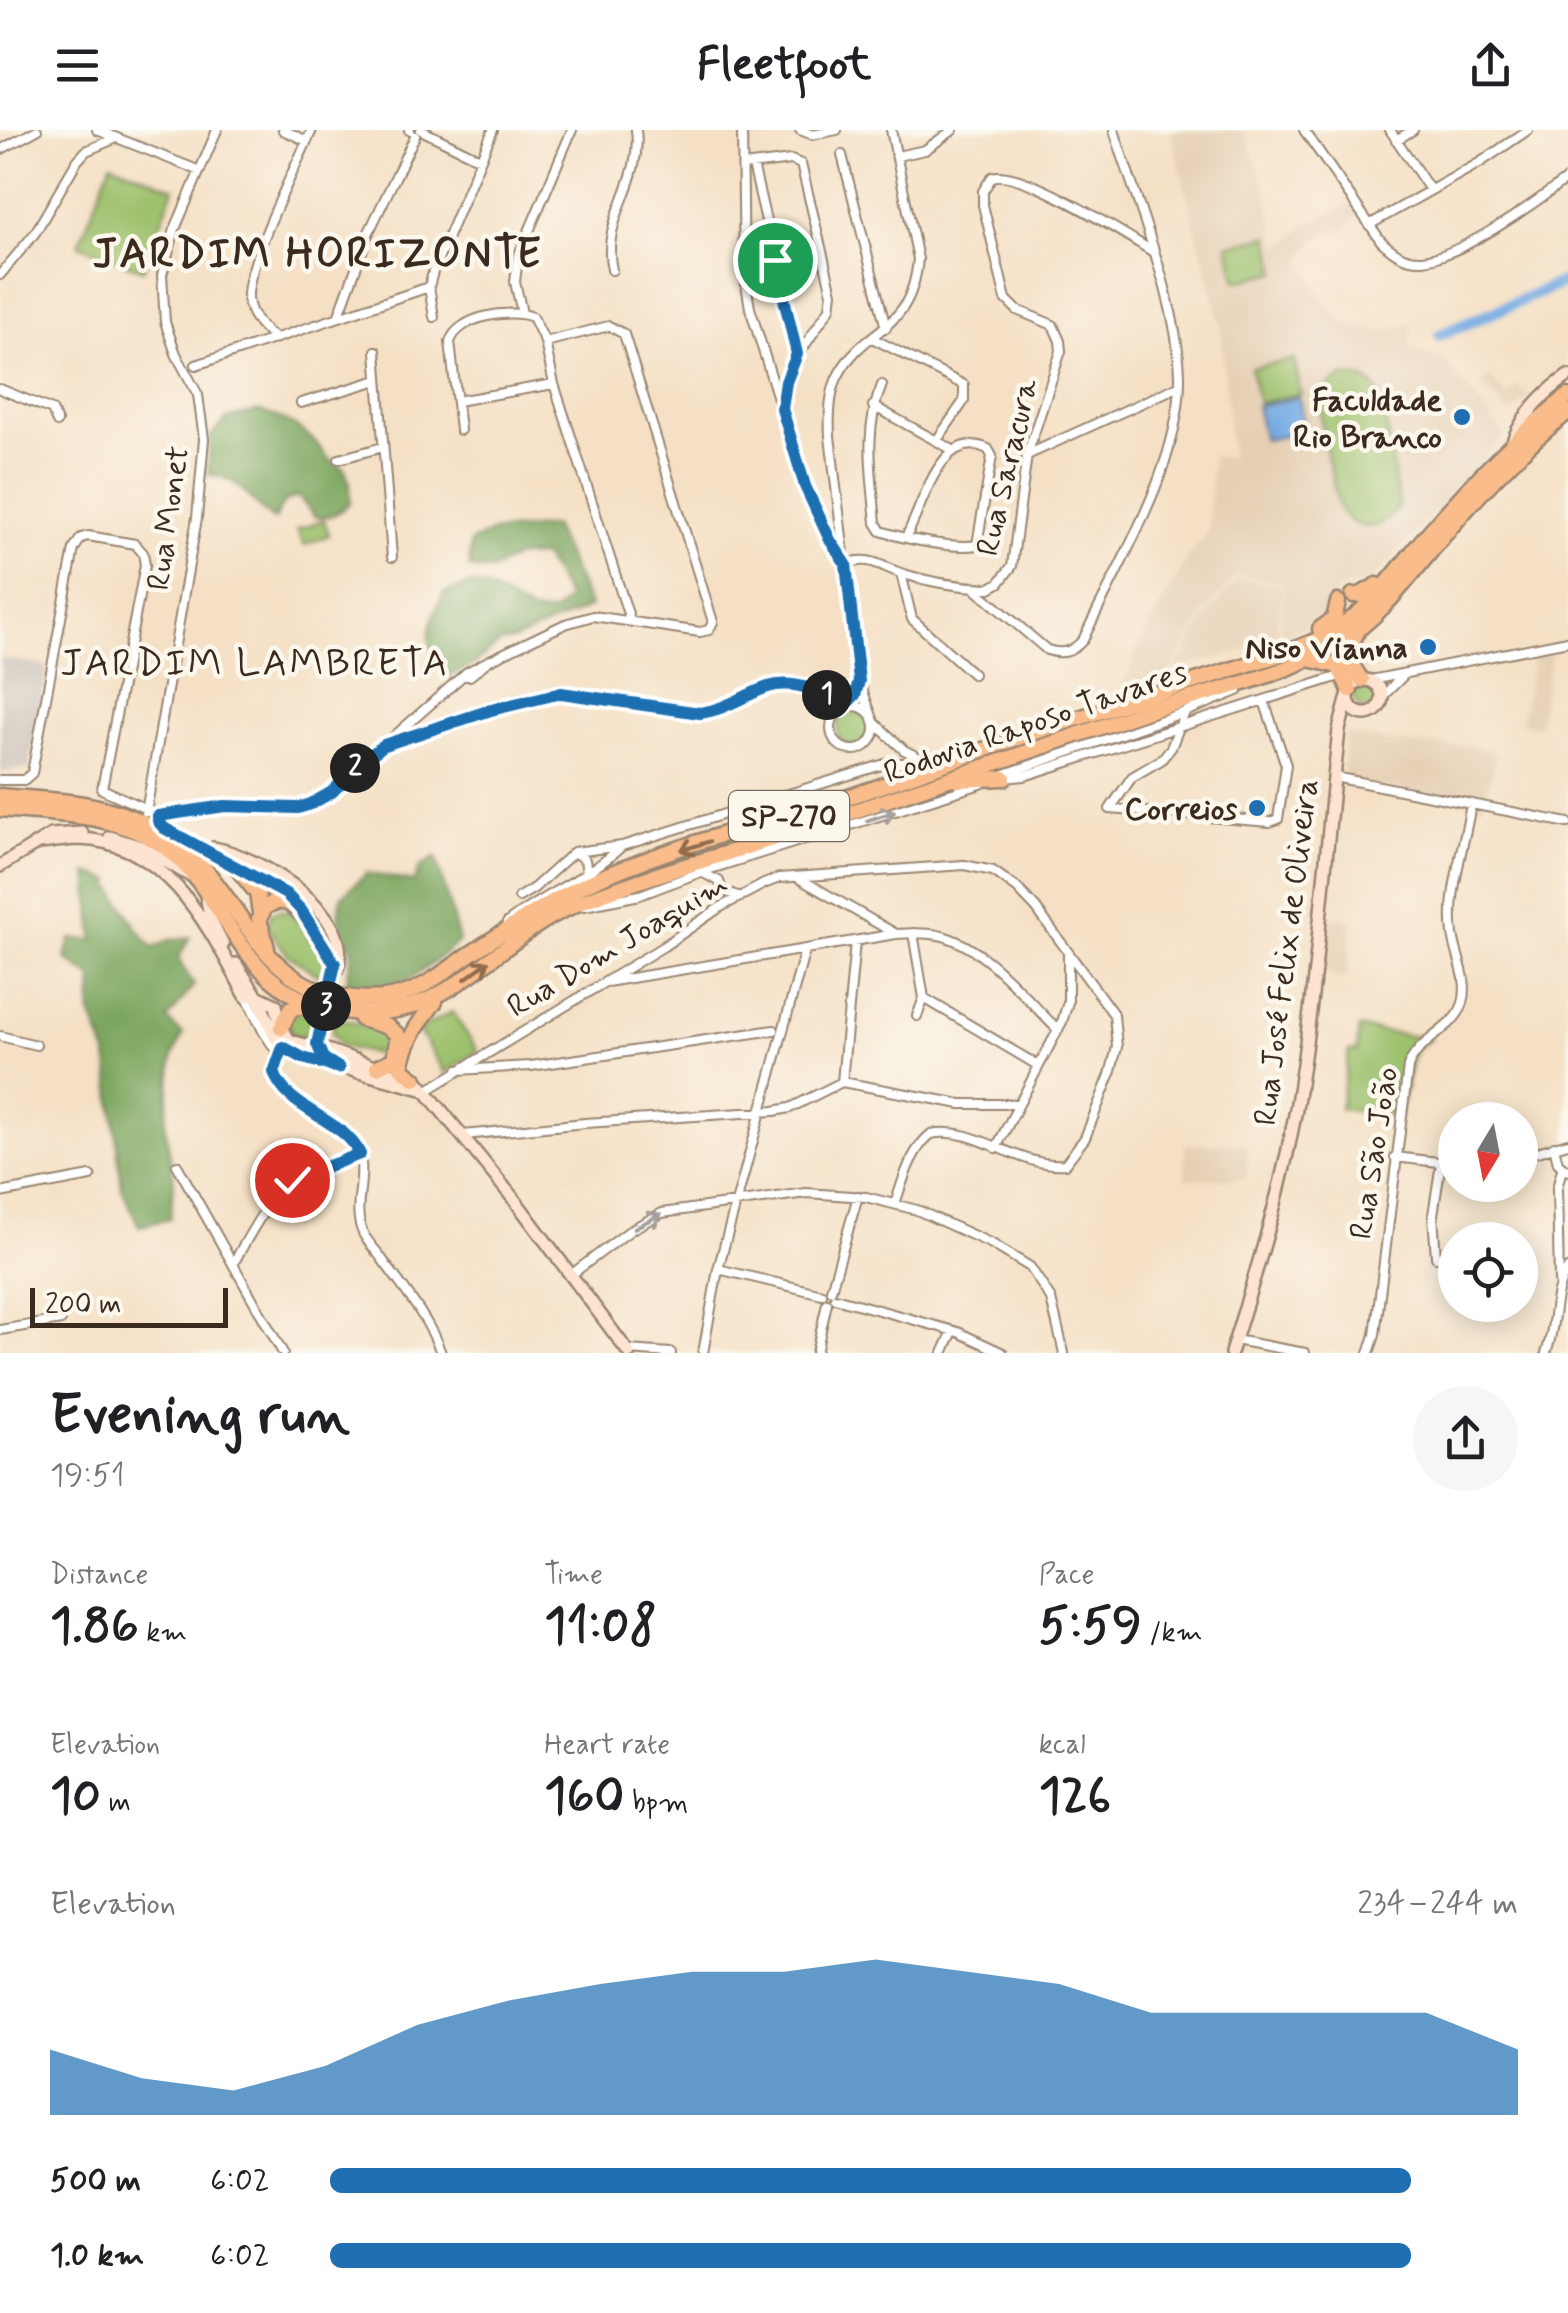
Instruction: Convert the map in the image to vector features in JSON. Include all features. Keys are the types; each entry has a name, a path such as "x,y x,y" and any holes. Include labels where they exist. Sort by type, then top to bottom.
{"highway":[{"name":"Rodovia Raposo Tavares","path":"0,809 97,818 121,824 162,845 197,882 253,960 293,994 316,1006 342,1011 392,1012 440,995 538,924 564,910 1272,665 1342,626 1369,603 1512,443 1568,396"},
{"name":"Rodovia Raposo Tavares","path":"0,796 106,806 151,821 199,862 271,958 320,990 367,999 390,998 421,989 570,891 620,870 1060,724 1308,658 1357,632 1388,604 1484,490 1568,412"},
{"path":"1352,595 1368,592 1404,562"},
{"path":"1272,665 1330,622 1338,602"},
{"path":"1355,684 1348,660 1357,632"},
{"path":"1308,658 1332,662 1355,684"},
{"path":"936,782 1001,777"},
{"path":"232,862 256,893 262,935 271,958"},
{"path":"260,913 272,902 282,901 302,914"},
{"path":"390,1072 411,1034 440,995"},
{"path":"281,1028 291,1008 316,1006"},
{"path":"342,1011 398,1034 390,1072"},
{"path":"390,1072 422,1087"}],"main road":[{"path":"1512,443 1532,407 1568,376"},
{"path":"1339,730 1360,712 1376,710 1383,696 1380,686 1355,684 1351,706 1360,712"},
{"name":"Rua José Felix de Oliveira","path":"1233,1346 1277,1200 1296,1108 1310,1014 1339,730 1355,684"},
{"path":"151,821 158,821 163,814"},
{"path":"151,821 286,894 333,960 334,978"},
{"path":"0,866 50,835 64,833 120,840 157,855 197,882"},
{"path":"40,843 99,842 146,858 160,868 191,904 252,996 276,1005 281,1028 290,1041 299,1045 320,1041 390,1072"},
{"path":"200,846 246,859 284,876 305,893 340,947 340,964 320,1041 323,1058 339,1068"},
{"path":"206,895 218,937 281,1051 339,1068 390,1072"},
{"path":"422,1087 464,1135 628,1351"}],"street":[{"path":"0,150 36,130"},
{"path":"97,130 200,171"},
{"name":"Rua Monet","path":"151,821 197,518 204,440 198,394 176,354 165,322 162,275 174,229 218,130"},
{"path":"282,130 307,141"},
{"path":"272,338 259,325 249,304 252,272 312,130"},
{"path":"434,317 428,288 492,130"},
{"path":"522,312 515,282 518,257 572,130"},
{"path":"612,270 610,235 635,170 636,130"},
{"path":"742,130 747,296 805,486 846,564"},
{"path":"800,130 813,136 837,130"},
{"path":"859,681 855,695 833,720 832,734 847,749 869,744 874,733 859,681 830,410 838,376 857,350 898,317 910,296 918,259 891,130"},
{"path":"898,156 925,150 953,130"},
{"path":"972,588 1048,650 1057,653 1075,648 1083,640 1160,478 1180,386 1171,320 1114,130"},
{"path":"1304,130 1381,241 1401,257 1434,258 1476,238 1568,178"},
{"path":"1390,130 1430,190"},
{"path":"1396,140 1412,130"},
{"path":"1370,224 1481,162 1528,130"},
{"path":"339,315 416,132 480,159"},
{"path":"0,275 35,233 77,161 86,151 114,139"},
{"path":"842,155 886,328"},
{"path":"743,166 792,160 801,164 832,293 830,308 797,354 786,382 782,409"},
{"path":"754,165 797,354"},
{"name":"Rua Saracura","path":"846,564 863,559 901,574 972,588 990,588 1000,583 1012,566 1028,454 1060,341 1053,325 1016,310 1006,299 983,205 986,184 998,174 1021,180 1092,214 1152,251"},
{"path":"196,366 428,288"},
{"path":"344,298 353,311"},
{"path":"460,430 450,342 456,328 522,312 535,319 630,620"},
{"path":"258,342 259,325"},
{"path":"163,814 225,806 298,808 311,804 332,792 358,765 488,660 584,618 709,630 713,616 624,334 609,326 544,342"},
{"path":"872,338 964,385 965,396 937,440"},
{"path":"376,351 392,557"},
{"path":"301,402 378,380"},
{"path":"457,401 554,384"},
{"path":"882,384 873,406 869,443 876,523 882,531 906,537 965,546 977,545 992,456 984,446 964,444 953,450 932,478 906,537"},
{"path":"1028,454 1180,386"},
{"path":"0,390 52,410 58,422"},
{"path":"873,406 953,450"},
{"path":"951,423 964,444"},
{"path":"339,459 384,447"},
{"path":"0,780 24,780 32,773 74,549 81,538 95,536 135,544 143,552 145,565 102,786 108,794 151,821"},
{"path":"901,574 912,618 973,674"},
{"path":"1001,777 1024,776 1264,701 1568,641"},
{"path":"564,910 640,894 1001,777 1254,685 1272,665"},
{"path":"1383,696 1403,676"},
{"path":"384,745 491,710 561,693 700,713 715,711 778,686 817,691 835,700 842,709"},
{"path":"1185,712 1166,754 1132,777 1110,809 1270,822 1278,819 1286,765 1264,701"},
{"path":"842,709 856,706 904,750 924,760"},
{"path":"843,776 847,749"},
{"path":"519,897 574,852 622,846 888,763 955,762"},
{"path":"1334,777 1568,823"},
{"name":"Rua São João","path":"1369,1353 1410,1060 1454,1020 1463,1002 1464,980 1452,921 1471,804"},
{"path":"475,950 516,916 587,873 622,846"},
{"path":"574,852 586,860 587,873"},
{"name":"Rua Dom Joaquim","path":"422,1087 458,1070 664,946 719,908 778,878 936,865 964,864 993,870 1036,908 1114,1015 1117,1047 1110,1075 1084,1138 1069,1161 1054,1165 1034,1163 950,1133 932,1134 904,1176 895,1204"},
{"path":"719,908 721,866"},
{"path":"700,872 740,896"},
{"path":"798,879 896,934"},
{"path":"913,933 924,998 917,1016"},
{"path":"602,982 896,934 937,935 986,961 1058,1030"},
{"path":"842,1082 855,942"},
{"path":"702,1353 718,1269 805,950"},
{"path":"996,1148 1058,1030 1068,1002 1068,954"},
{"path":"924,998 1039,1066"},
{"path":"458,1070 514,1068 774,1030"},
{"path":"0,1036 36,1045"},
{"path":"281,1051 274,1072 281,1086 353,1140 363,1163 363,1233 422,1315 442,1353"},
{"path":"464,1135 790,1108 842,1082 960,1104 1019,1104"},
{"path":"1538,1151 1568,1143"},
{"path":"1546,1353 1554,1326 1559,1281 1557,1188 1565,1170 1554,1146"},
{"path":"232,1264 275,1194 286,1184 360,1154"},
{"path":"1396,1157 1438,1163"},
{"path":"177,1166 283,1353"},
{"path":"0,1192 92,1176"},
{"path":"1436,1257 1433,1215 1438,1178"},
{"path":"572,1274 662,1213 806,1193 858,1196 917,1210 992,1244 1030,1267 1051,1300 1064,1353"},
{"path":"816,1353 858,1196"},
{"path":"718,1269 953,1331 1002,1353"},
{"path":"1559,1281 1568,1269"},
{"path":"0,1330 61,1320"},
{"path":"943,1353 953,1331"},
{"path":"1233,1346 1306,1353"},
{"path":"628,1351 670,1353"}],"shaded area":[{"path":"1170,130 1244,130 1266,188 1278,246 1291,240 1307,224 1352,204 1359,213 1348,228 1315,239 1302,259 1320,293 1340,318 1358,330 1371,327 1378,333 1413,323 1409,348 1444,360 1505,435 1366,586 1346,585 1337,593 1327,620 1280,638 1284,584 1236,575 1204,614 1169,672 1149,689 1129,691 1124,683 1139,646 1189,555 1208,534 1212,456 1231,457 1221,326"},
{"path":"1490,377 1507,396 1518,386 1529,397 1510,414 1482,384"},
{"path":"1238,578 1282,586 1276,640 1173,671 1205,618"},
{"path":"1552,651 1538,727 1521,722 1534,655"},
{"path":"0,658 48,666 29,769 0,772"},
{"path":"1346,734 1408,744 1466,746 1497,753 1483,806 1343,779"},
{"path":"1332,917 1352,921 1346,979 1328,975 1323,966"},
{"path":"1185,1144 1246,1144 1247,1179 1185,1179"}],"green space":[{"path":"111,163 174,188 143,270 79,245"},
{"path":"1269,236 1277,272 1237,281 1228,245"},
{"path":"1294,360 1301,394 1258,403 1251,368"},
{"path":"1345,377 1368,381 1382,400 1399,505 1385,521 1368,527 1351,521 1338,504 1321,419 1326,390"},
{"path":"258,411 295,426 330,460 343,467 350,483 350,502 342,510 315,517 298,496 284,502 274,520 237,485 208,474 211,435 227,419"},
{"path":"324,520 329,535 304,545 297,530"},
{"path":"553,526 590,607 500,643 470,667 447,677 433,655 429,636 444,593 472,584 490,589 531,612 553,613 568,599 543,556 516,557 491,571 470,568 470,543 493,532"},
{"path":"1368,682 1378,686 1382,696 1378,706 1368,710 1358,706 1354,696 1358,686"},
{"path":"854,712 866,717 871,729 866,741 854,746 842,741 837,729 842,717"},
{"path":"436,857 459,941 408,979 381,988 345,990 352,953 338,917 342,896 367,873 414,882 420,867"},
{"path":"88,873 112,881 110,884 153,948 169,940 190,937 178,959 194,985 167,1020 183,1034 173,1056 165,1126 174,1180 170,1219 139,1226 122,1189 107,1054 91,1013 93,978 66,959 71,939 94,940"},
{"path":"291,912 327,962 324,979 288,955 267,927 271,913"},
{"path":"299,1012 318,1015 313,1033 296,1037 287,1024 289,1016"},
{"path":"452,1012 478,1051 445,1073 418,1030"},
{"path":"334,1018 369,1026 383,1034 392,1048 387,1057 341,1046 332,1033"},
{"path":"1359,1028 1430,1039 1414,1051 1399,1116 1340,1109 1349,1051 1357,1051"}],"water":[{"path":"1299,397 1305,432 1264,440 1256,406"}],"waterway":[{"path":"1440,335 1568,280"}],"place":[{"name":"Faculdade Rio Branco","path":"1462,417"},
{"name":"Niso Vianna","path":"1428,647"},
{"name":"Correios","path":"1257,808"}],"district":[{"name":"JARDIM HORIZONTE","path":"318,252"},
{"name":"JARDIM LAMBRETA","path":"255,662"}],"route":[{"path":"292,1180 360,1154 353,1140 281,1086 274,1072 283,1047 303,1058 339,1068 323,1058 317,1044 335,964 301,910 286,894 164,828 158,816 225,806 298,808 323,799 384,745 436,726 561,693 700,713 715,711 778,686 817,691 835,700 842,709 852,700 859,681 846,564 834,548 805,486 782,409 786,382 797,354 775,260"}]}
